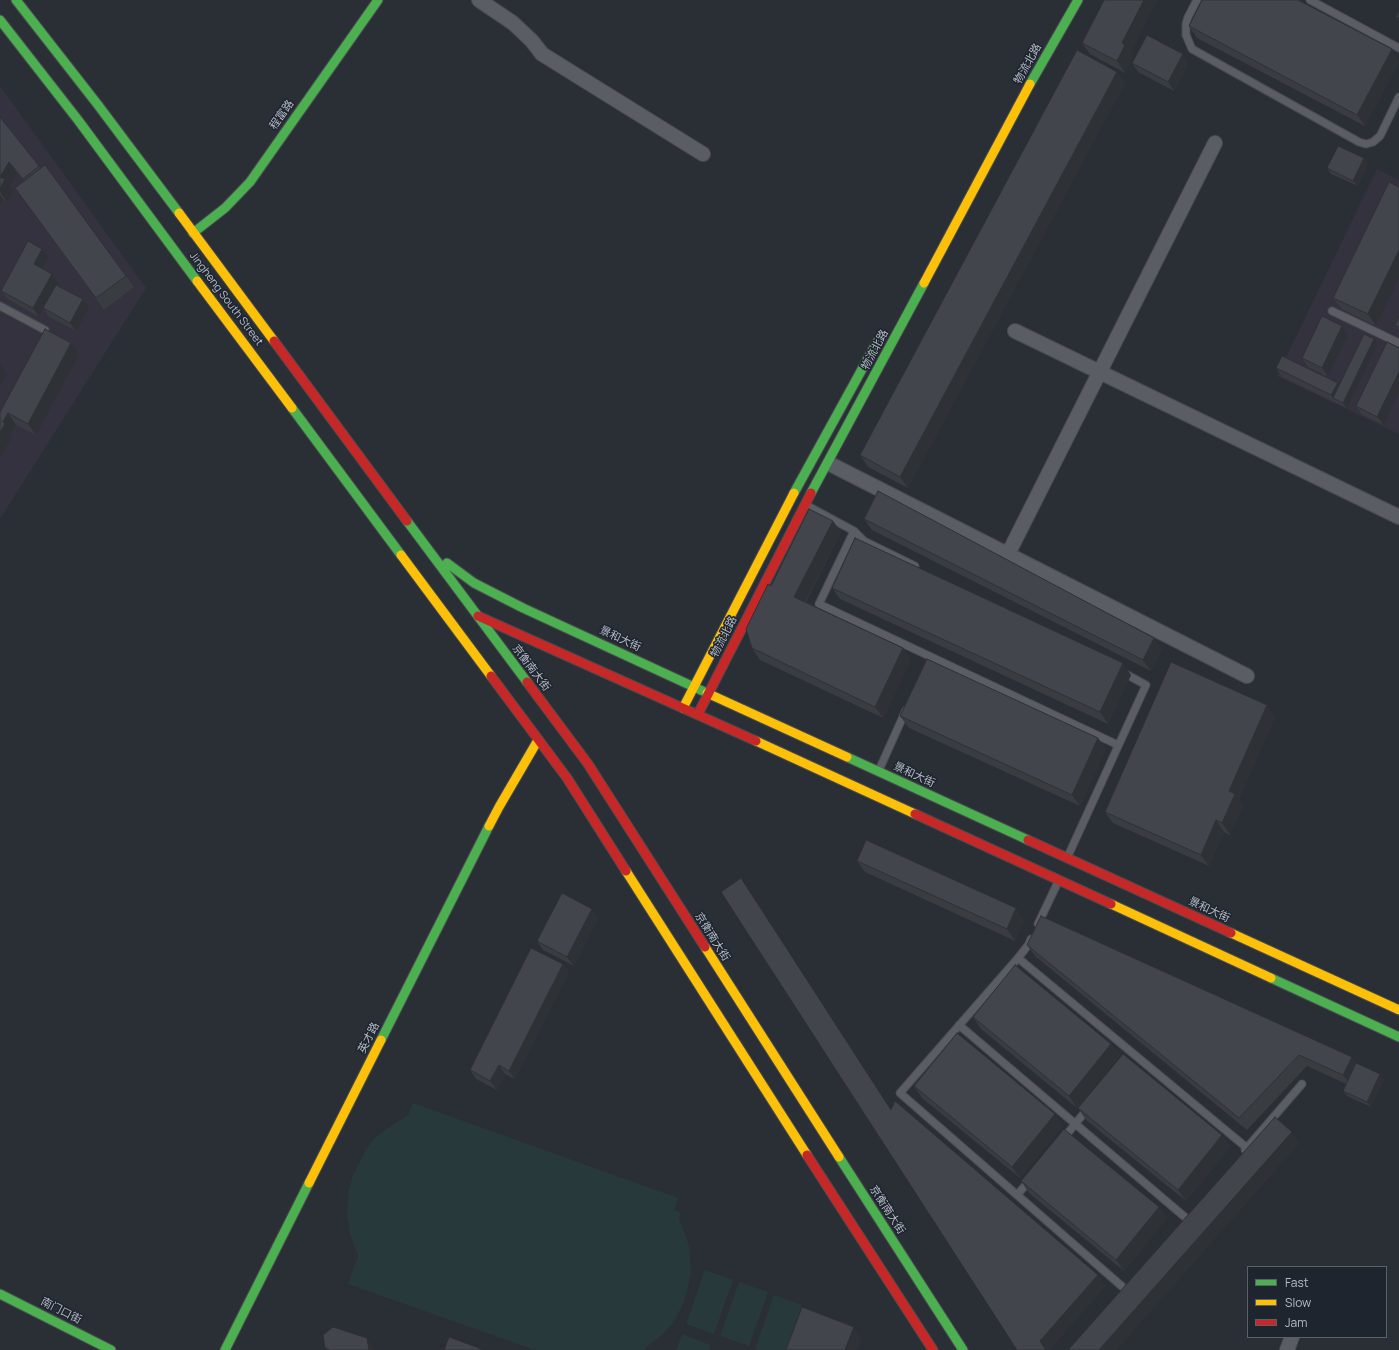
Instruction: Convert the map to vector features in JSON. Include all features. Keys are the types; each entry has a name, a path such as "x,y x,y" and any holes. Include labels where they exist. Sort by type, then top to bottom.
{"main road":[{"name":"Jingheng South Street","path":"16,0 98,105 427,548"},
{"name":"程富路","path":"193,233 225,208 250,182 378,0"},
{"name":"物流北路","path":"698,714 805,505 1034,77 1078,0"},
{"name":"Jingheng South Street","path":"0,20 78,120 430,593"},
{"name":"物流北路","path":"683,708 792,497 880,336"},
{"name":"京衡南大街","path":"427,548 588,764 963,1350"},
{"name":"景和大街","path":"427,548 474,583 523,608 709,692 1399,1010"},
{"path":"430,593 443,600"},
{"path":"430,593 538,740 568,778 741,1052 933,1350"},
{"path":"457,606 698,714 1399,1037"},
{"name":"英才路","path":"225,1350 495,814 518,772 538,740"},
{"name":"南门口街","path":"0,1294 111,1350"}],"street":[{"path":"480,0 513,23 542,54 703,154"},
{"path":"1008,554 1215,143"},
{"path":"1016,331 1399,517"},
{"path":"832,465 1247,676"},
{"path":"1287,1350 1292,1338"}],"lane":[{"path":"1310,0 1399,48"},
{"path":"1195,1 1186,24 1186,35 1192,49 1359,142 1366,144 1373,142 1380,136 1399,97"},
{"path":"0,306 45,330"},
{"path":"1332,311 1399,343"},
{"path":"805,505 854,531 864,541 921,569"},
{"path":"854,531 818,604 928,660 1118,745"},
{"path":"1067,858 1146,684 1118,670"},
{"path":"878,771 910,700"},
{"path":"1059,880 1029,944 900,1093 1125,1289"},
{"path":"1018,958 1130,1056 1245,1151 1302,1084"},
{"path":"959,1025 1186,1218"},
{"path":"1056,1147 1094,1100"},
{"path":"1017,1195 1036,1171"}],"shaded area":[{"path":"0,86 146,288 0,519"},
{"path":"1377,169 1399,180 1399,434 1277,376"},
{"path":"413,1103 678,1198 674,1210 681,1213 679,1219 689,1246 691,1273 685,1299 672,1324 663,1334 643,1350 535,1350 348,1284 358,1256 350,1234 347,1212 349,1189 353,1175 366,1150 374,1139 408,1115"},
{"path":"705,1270 733,1280 714,1334 686,1324"},
{"path":"739,1282 768,1292 749,1346 720,1336"},
{"path":"774,1295 802,1305 786,1350 757,1350 755,1349"},
{"path":"682,1334 710,1345 709,1350 676,1350"}],"building":[{"path":"1104,0 1144,0 1122,43 1125,45 1117,61 1082,43"},
{"path":"1202,0 1298,0 1392,49 1357,115 1189,26"},
{"path":"1399,11 1399,18 1396,17"},
{"path":"1147,35 1183,54 1168,82 1132,63"},
{"path":"1077,50 1117,72 900,477 860,455"},
{"path":"0,117 39,166 23,179 9,162 0,177"},
{"path":"1338,146 1364,158 1353,181 1327,168"},
{"path":"45,165 126,276 96,298 15,188"},
{"path":"0,177 5,179 0,189"},
{"path":"1389,182 1399,187 1399,250 1368,314 1333,298"},
{"path":"28,241 42,249 34,264 52,274 33,308 1,291"},
{"path":"56,285 83,299 70,323 43,308"},
{"path":"1322,316 1342,326 1322,368 1302,358"},
{"path":"1399,317 1399,327 1395,325"},
{"path":"45,329 71,343 28,424 8,413 3,422 5,424 0,433 0,412"},
{"path":"1364,334 1374,339 1343,403 1333,398"},
{"path":"1387,342 1399,348 1399,372 1377,417 1356,406"},
{"path":"1282,356 1338,383 1331,395 1276,368"},
{"path":"878,491 1154,638 1143,660 864,519"},
{"path":"809,509 833,521 794,597 903,648 875,707 752,648 746,629 768,584 771,586"},
{"path":"855,538 1123,663 1100,712 832,588"},
{"path":"927,659 1098,738 1072,795 900,716"},
{"path":"1171,662 1267,705 1229,791 1235,794 1222,823 1216,820 1201,855 1105,812"},
{"path":"866,840 1016,908 1007,929 857,861"},
{"path":"741,878 891,1110 895,1101 1098,1275 1040,1341 1046,1350 1017,1350 721,892"},
{"path":"562,893 592,909 567,957 537,941"},
{"path":"1041,916 1352,1057 1343,1075 1299,1055 1239,1118 1027,945"},
{"path":"531,948 563,964 509,1071 499,1065 490,1081 470,1070"},
{"path":"1015,965 1111,1044 1069,1096 973,1017"},
{"path":"957,1033 1055,1114 1012,1167 914,1086"},
{"path":"1123,1054 1222,1135 1178,1190 1078,1108"},
{"path":"1356,1063 1380,1074 1367,1102 1343,1091"},
{"path":"1275,1117 1292,1132 1099,1350 1068,1350"},
{"path":"1064,1129 1159,1207 1116,1260 1021,1181"},
{"path":"802,1307 854,1327 845,1350 786,1350"},
{"path":"333,1327 367,1338 369,1350 330,1350 325,1348 323,1335"},
{"path":"449,1337 484,1350 444,1350"}],"traffic: fast":[{"path":"16,0 98,105 179,213"},
{"path":"193,233 225,208 250,182 378,0"},
{"path":"1030,84 1078,0"},
{"path":"0,20 78,120 197,281"},
{"path":"811,493 924,283"},
{"path":"794,493 877,342"},
{"path":"292,408 401,555"},
{"path":"407,521 527,682"},
{"path":"447,563 474,583 523,608 707,693"},
{"path":"847,757 1028,840"},
{"path":"381,1040 489,826"},
{"path":"1271,978 1399,1037"},
{"path":"839,1157 963,1350"},
{"path":"225,1350 309,1183"},
{"path":"0,1294 111,1350"}],"traffic: slow":[{"path":"924,283 1030,84"},
{"path":"179,213 274,341"},
{"path":"197,281 292,408"},
{"path":"683,708 794,493"},
{"path":"401,555 491,676"},
{"path":"707,693 847,757"},
{"path":"489,826 538,740"},
{"path":"756,741 915,814"},
{"path":"626,871 807,1155"},
{"path":"1111,904 1271,978"},
{"path":"1231,933 1399,1010"},
{"path":"705,947 839,1157"},
{"path":"309,1183 381,1040"}],"traffic: jam":[{"path":"274,341 407,521"},
{"path":"698,714 811,493"},
{"path":"478,616 756,741"},
{"path":"491,676 567,778 626,871"},
{"path":"527,682 588,764 705,947"},
{"path":"915,814 1111,904"},
{"path":"1028,840 1231,933"},
{"path":"807,1155 933,1350"}]}
